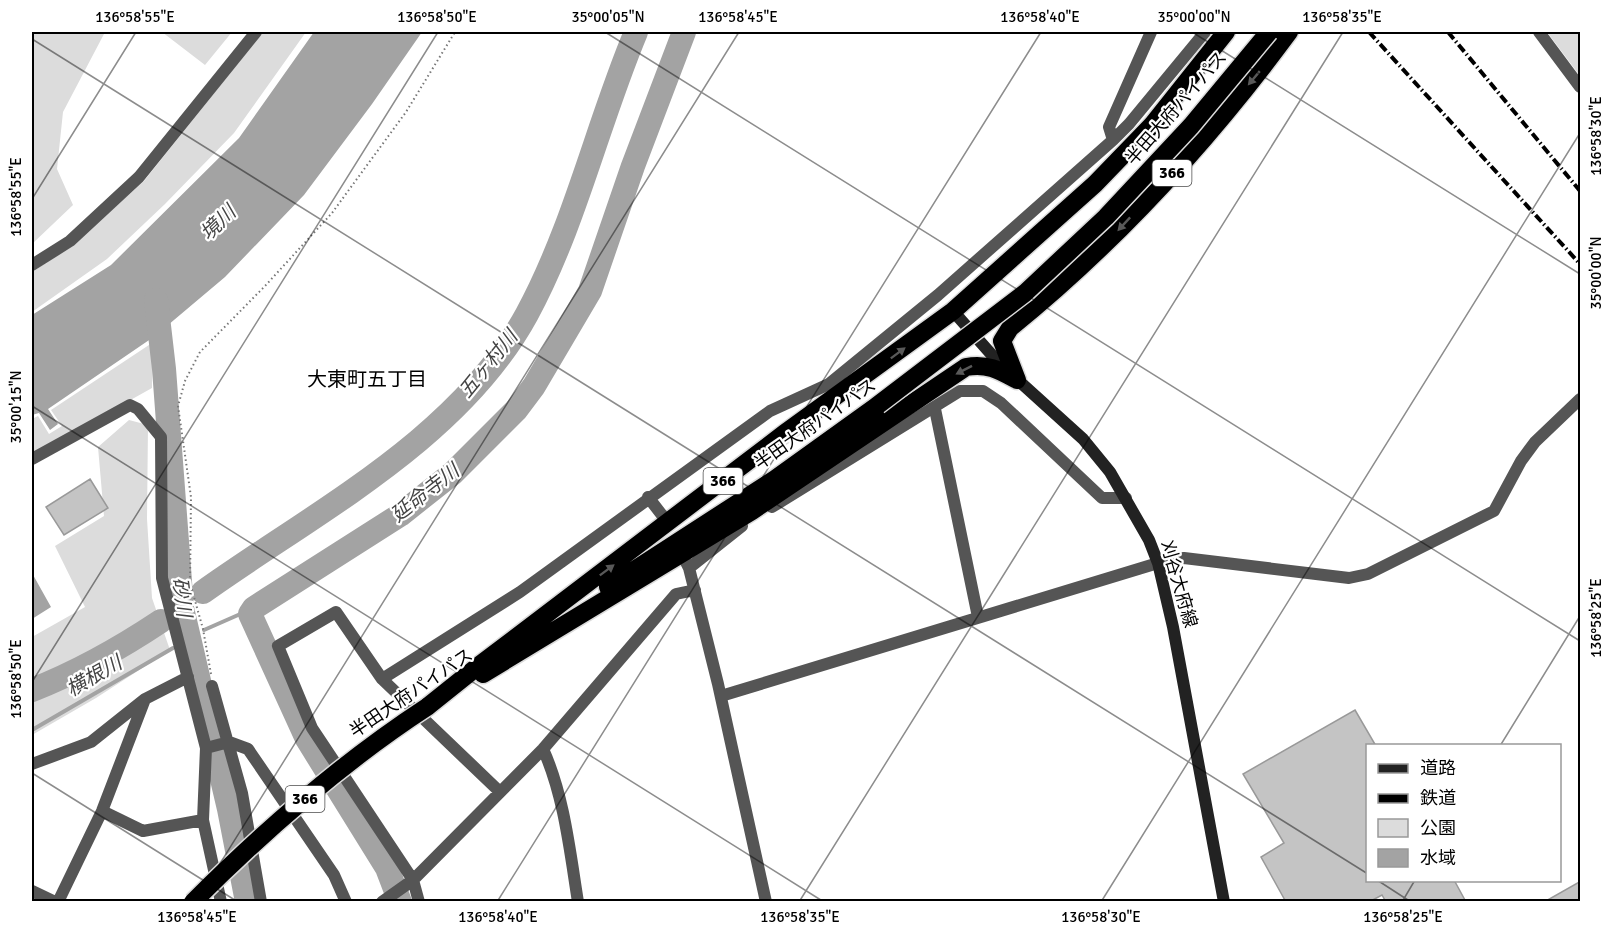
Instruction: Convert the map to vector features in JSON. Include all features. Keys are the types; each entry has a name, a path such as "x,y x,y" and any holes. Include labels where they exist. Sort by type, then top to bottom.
{"highway":[{"name":"366","path":"427,707 477,666 785,433 953,310 1095,184 1152,125 1226,32"},
{"name":"半田大府パイパス","path":"193,902 240,855 315,790 384,735 775,479 878,405 1025,293 1106,217 1191,126 1269,32"},
{"name":"366","path":"1017,380 1002,341 1010,328 1041,303 1112,237 1200,142 1289,32"},
{"name":"366","path":"427,707 619,594 742,517 966,367 981,364 996,368 1017,380"}],"main road":[{"name":"刈谷大府線","path":"953,310 999,363 1083,439 1110,472 1126,498 1158,563 1192,718 1224,902"}],"street":[{"path":"32,266 70,241 139,177 256,32"},
{"path":"1113,140 1109,127 1151,32"},
{"path":"382,679 520,592 648,497 770,411 830,384 938,296 1113,140 1129,124 1205,32"},
{"path":"1539,32 1581,87"},
{"path":"766,902 721,696 687,565 740,527 960,392 982,391 1000,403 1102,498 1126,498"},
{"path":"721,696 1158,563 1184,558 1349,578 1377,571 1494,511 1521,461 1535,442 1581,399"},
{"path":"32,459 130,405 138,409 161,437 162,578 207,748 203,820 220,896 210,902"},
{"path":"935,409 978,617"},
{"path":"648,497 662,515"},
{"path":"383,901 412,881 543,749 676,594 694,590"},
{"path":"418,902 412,881 312,728 278,646 336,612 382,679 500,792"},
{"path":"32,764 91,742 145,699 188,677"},
{"path":"212,686 242,793 261,902"},
{"path":"32,891 56,902 102,811 145,699"},
{"path":"207,748 229,742 248,749 316,848 346,902"},
{"path":"543,749 550,764 578,902"},
{"path":"102,811 143,831 203,820"}],"path":[{"path":"212,686 207,647 190,583 191,497 178,406 185,381 200,352 266,286 332,213 406,112 455,32"}],"green space":[{"path":"34,32 113,32 104,34 63,112 57,169 73,205 32,244 32,35"},
{"path":"162,32 232,32 205,65"},
{"path":"263,32 306,32 234,133 165,204 107,259 32,312 32,272 73,245 144,181"},
{"path":"1547,32 1578,32 1580,76"},
{"path":"152,343 152,388 32,455 32,419 38,416 49,434 62,426 51,410"},
{"path":"129,420 148,425 147,519 152,598 170,650 96,698 32,735 32,637 85,607 55,546 104,516 98,447"}],"water":[{"name":"境川","path":"314,32 422,32 304,195 225,277 155,336 48,409 58,424 50,430 39,413 32,415 32,315 111,265 239,138"},
{"path":"32,573 51,607 32,619"}],"building":[{"path":"90,479 108,508 64,535 46,507"},
{"path":"1355,710 1375,744 1366,744 1366,882 1455,882 1466,902 1386,902 1382,895 1369,902 1286,902 1261,857 1284,843 1243,774"},
{"path":"1581,881 1581,902 1544,902"}],"waterway":[{"name":"五ヶ村川","path":"203,592 382,470 424,436 463,399 498,359 527,314 559,245 636,32"},
{"name":"延命寺川","path":"400,902 387,868 307,739 250,614 254,608 400,515 453,473 516,410 534,386 590,291 633,166 684,32"},
{"name":"砂川","path":"156,300 164,369 182,608 229,809 247,902"},
{"name":"横根川","path":"204,630 254,608"},
{"name":"五ヶ村川","path":"32,690 98,659 161,621"},
{"name":"横根川","path":"32,730 173,648"}],"railway":[{"path":"1369,32 1580,264"},
{"path":"1448,32 1580,191"}],"district":[{"name":"大東町五丁目","path":"367,379"}]}
